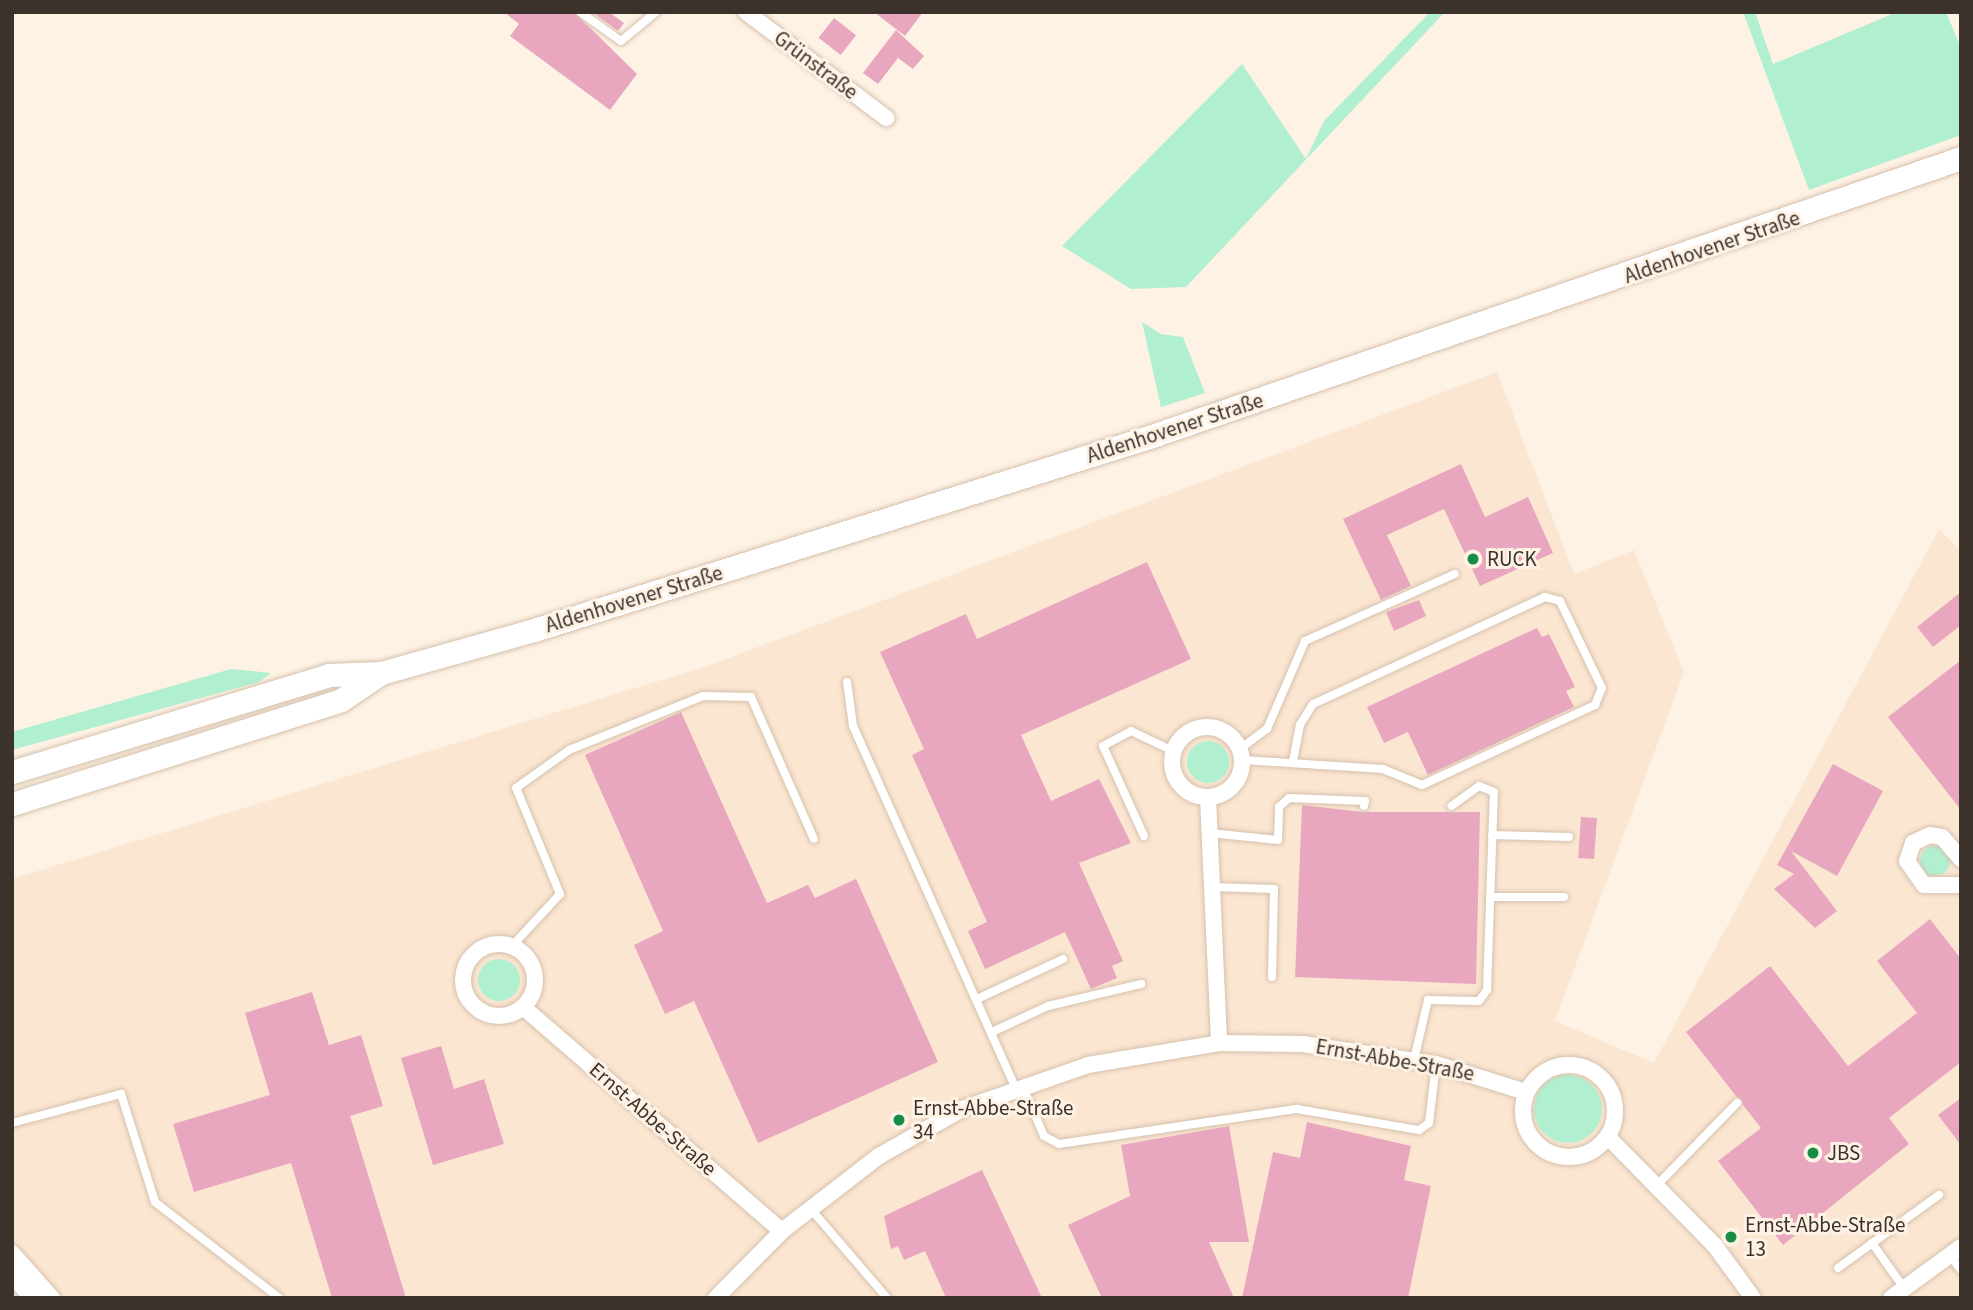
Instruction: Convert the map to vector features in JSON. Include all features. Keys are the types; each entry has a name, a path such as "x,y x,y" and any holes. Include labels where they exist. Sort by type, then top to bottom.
{"main road":[{"name":"Aldenhovener Straße","path":"12,772 329,675 381,673 1146,438 1961,158"},
{"name":"Aldenhovener Straße","path":"12,804 341,700 381,673"}],"street":[{"name":"Grünstraße","path":"750,13 886,118"},
{"path":"1208,727 1230,735 1241,754 1229,790 1208,798 1178,783 1173,751 1187,733 1208,727"},
{"path":"1208,798 1219,1043"},
{"path":"1961,859 1942,837 1930,835 1913,843 1907,861 1924,884 1961,886"},
{"path":"511,947 534,973 523,1007 491,1016 471,1003 462,982 477,951 511,947"},
{"name":"Ernst-Abbe-Straße","path":"523,1007 782,1231"},
{"name":"Ernst-Abbe-Straße","path":"716,1298 809,1207 910,1137 1019,1088 1088,1065 1219,1043 1337,1047 1436,1064 1526,1092"},
{"path":"1558,1065 1586,1067 1614,1098 1608,1137 1585,1155 1545,1151 1523,1118 1526,1092 1558,1065"},
{"path":"1608,1137 1715,1246 1753,1298"},
{"path":"1898,1293 1955,1251"},
{"path":"12,1253 52,1298"},
{"path":"12,1275 33,1298"}],"lane":[{"path":"580,12 621,41 656,12"},
{"path":"1241,754 1267,729 1306,641 1455,574"},
{"path":"1241,754 1293,762 1383,769 1422,785 1595,705 1602,688 1560,601 1545,597 1312,704 1300,725 1293,762"},
{"path":"847,682 853,726 992,1032 1044,1136 1059,1144 1297,1108 1419,1130 1429,1123 1436,1064"},
{"path":"511,947 560,894 516,788 569,750 703,695 751,697 814,839"},
{"path":"1144,836 1103,746 1131,731 1173,751"},
{"path":"1414,1060 1428,1000 1479,1001 1486,990 1494,792 1487,784 1451,806"},
{"path":"1210,832 1278,840 1279,807 1289,798 1364,801 1364,806"},
{"path":"1492,835 1569,837"},
{"path":"1212,887 1274,889 1272,977"},
{"path":"1490,897 1564,897"},
{"path":"977,999 1063,959"},
{"path":"992,1032 1048,1006 1141,984"},
{"path":"12,1123 121,1094 155,1202 279,1298"},
{"path":"1657,1185 1737,1103"},
{"path":"1838,1268 1939,1195"},
{"path":"809,1207 887,1298"},
{"path":"1872,1243 1898,1293"},
{"path":"1955,1251 1961,1270"}],"shaded area":[{"path":"1497,372 1574,574 1634,550 1684,672 1555,1021 1654,1063 1939,529 1961,551 1961,1298 12,1298 12,879 707,666"}],"green space":[{"path":"1430,12 1445,12 1186,287 1131,289 1062,246 1242,64 1306,159 1324,121"},
{"path":"1743,12 1755,12 1773,64 1897,12 1946,12 1961,48 1961,135 1809,190"},
{"path":"1142,322 1161,334 1183,337 1205,393 1161,407"},
{"path":"231,669 271,673 259,682 12,750 12,732"},
{"path":"1208,741 1223,747 1229,762 1223,777 1208,783 1193,777 1187,762 1193,747"},
{"path":"1935,846 1946,850 1950,861 1946,872 1935,876 1924,872 1920,861 1924,850"},
{"path":"499,959 514,965 520,980 514,995 499,1001 484,995 478,980 484,965"},
{"path":"1561,1075 1575,1075 1587,1080 1597,1090 1602,1109 1597,1128 1587,1138 1575,1143 1561,1143 1549,1138 1539,1128 1534,1116 1534,1102 1539,1090 1549,1080"}],"building":[{"path":"504,12 574,12 637,74 610,110 510,36 519,24"},
{"path":"592,12 609,12 624,23 618,31"},
{"path":"874,12 923,12 905,36"},
{"path":"834,18 856,35 841,55 819,38"},
{"path":"896,30 924,56 913,69 898,58 878,84 863,73"},
{"path":"1461,464 1485,517 1528,497 1553,553 1480,586 1444,509 1387,535 1411,586 1381,600 1343,519"},
{"path":"1147,562 1191,659 1021,735 1051,801 1099,779 1131,843 1079,863 1123,961 1112,966 1117,978 1091,989 1065,932 985,969 968,931 987,922 912,755 924,749 880,652 966,614 977,639"},
{"path":"1961,592 1961,625 1933,647 1917,627"},
{"path":"1419,600 1426,616 1394,631 1386,612"},
{"path":"1537,628 1542,637 1549,634 1575,687 1566,691 1574,707 1428,775 1408,732 1384,743 1367,707"},
{"path":"1961,660 1961,810 1888,717"},
{"path":"681,712 767,903 808,885 815,898 856,879 938,1062 758,1143 694,1001 665,1014 634,945 663,931 585,755"},
{"path":"1833,764 1883,791 1837,876 1791,851 1837,911 1815,928 1774,889 1794,874 1777,865"},
{"path":"1302,805 1363,812 1480,812 1476,984 1295,977"},
{"path":"1581,817 1597,818 1594,859 1578,858"},
{"path":"1930,919 1961,959 1961,1062 1889,1118 1909,1144 1783,1245 1718,1161 1761,1128 1686,1032 1770,966 1848,1066 1917,1013 1877,961"},
{"path":"312,992 329,1045 361,1035 383,1106 350,1116 406,1298 332,1298 291,1163 194,1192 173,1124 270,1095 245,1013"},
{"path":"441,1046 454,1089 484,1079 504,1144 433,1165 401,1058"},
{"path":"1961,1098 1961,1145 1938,1115"},
{"path":"1307,1122 1411,1146 1404,1180 1431,1186 1408,1298 1242,1298 1273,1152 1300,1158"},
{"path":"1229,1126 1249,1242 1209,1242 1234,1298 1102,1298 1068,1225 1130,1196 1121,1145"},
{"path":"982,1170 1042,1298 946,1298 925,1251 904,1260 898,1246 891,1249 884,1216"}],"place":[{"name":"RUCK","path":"1473,559"},
{"name":"Ernst-Abbe-Straße 34","path":"899,1120"},
{"name":"JBS","path":"1813,1153"},
{"name":"Ernst-Abbe-Straße 13","path":"1731,1237"}]}
